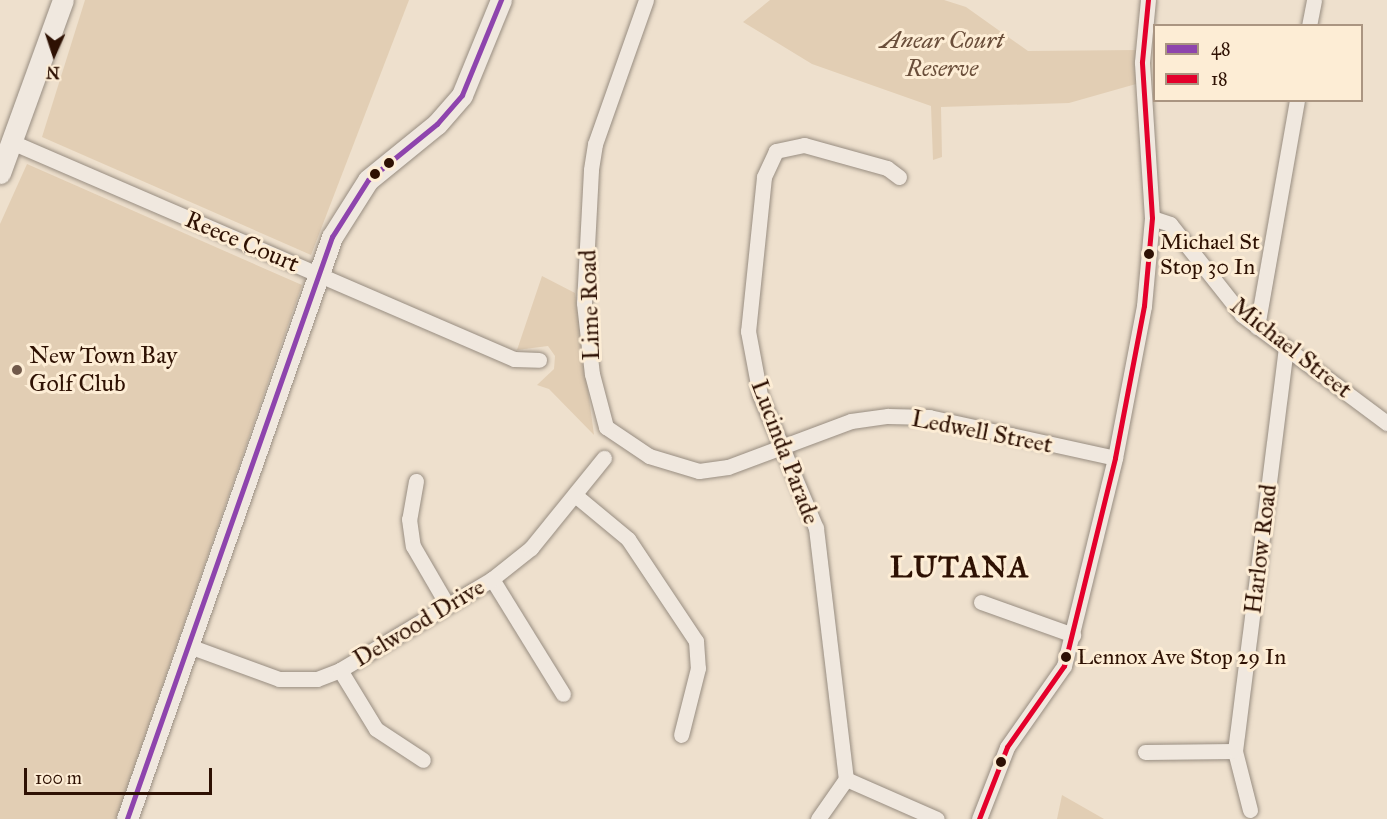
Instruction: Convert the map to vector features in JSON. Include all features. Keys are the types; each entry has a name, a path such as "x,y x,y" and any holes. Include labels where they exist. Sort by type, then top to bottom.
{"street":[{"path":"0,173 14,143 63,0"},
{"path":"127,819 332,237 368,180 437,124 462,95 501,0"},
{"name":"Lime Road","path":"646,0 595,144 591,170 584,303 597,401 606,427 617,437 677,466 699,471 728,467 781,448"},
{"path":"979,819 1007,747 1064,666 1115,458 1144,306 1152,218 1142,62 1148,0"},
{"path":"1309,24 1314,0"},
{"path":"1257,327 1297,102"},
{"name":"Reece Court","path":"14,143 514,359 538,360"},
{"name":"Lucinda Parade","path":"846,779 816,528 760,395 748,332 767,160 790,145 804,145 887,168 899,177"},
{"name":"Michael Street","path":"1152,218 1170,224 1229,301 1257,327 1387,423"},
{"name":"Harlow Road","path":"1250,810 1235,750 1287,347"},
{"name":"Ledwell Street","path":"781,448 851,421 898,416 929,417 1115,458"},
{"name":"Delwood Drive","path":"189,646 279,679 317,680 340,670 446,603 492,579 531,548 603,458"},
{"path":"416,481 409,519 413,546 446,603"},
{"path":"575,495 628,539 696,641 698,668 681,735"},
{"path":"492,579 563,694"},
{"path":"981,602 1073,635"},
{"path":"340,670 376,729 423,760"},
{"path":"1145,752 1235,750"},
{"path":"819,819 846,779 937,819"}],"green space":[{"path":"85,0 409,0 311,255 42,137"},
{"name":"Anear Court Reserve","path":"770,0 944,0 966,7 1028,51 1137,50 1136,84 1069,103 941,107 942,157 933,160 931,106 812,64 743,22"},
{"path":"27,164 302,285 116,819 0,819 0,224"},
{"path":"542,276 575,293 594,435 549,389 537,385 554,369 555,356 548,346 517,350"},
{"path":"1062,795 1104,819 1057,819"}],"transit line":[{"name":"48","path":"127,819 332,237 368,180 437,124 462,95 501,0"},
{"name":"18","path":"979,819 1007,747 1064,666 1115,458 1144,306 1152,218 1142,62 1148,0"}],"place":[{"name":"Michael St Stop 30 In","path":"1149,254"},
{"name":"New Town Bay Golf Club","path":"17,370"},
{"name":"Lennox Ave Stop 29 In","path":"1066,657"}],"district":[{"name":"LUTANA","path":"960,567"}]}
